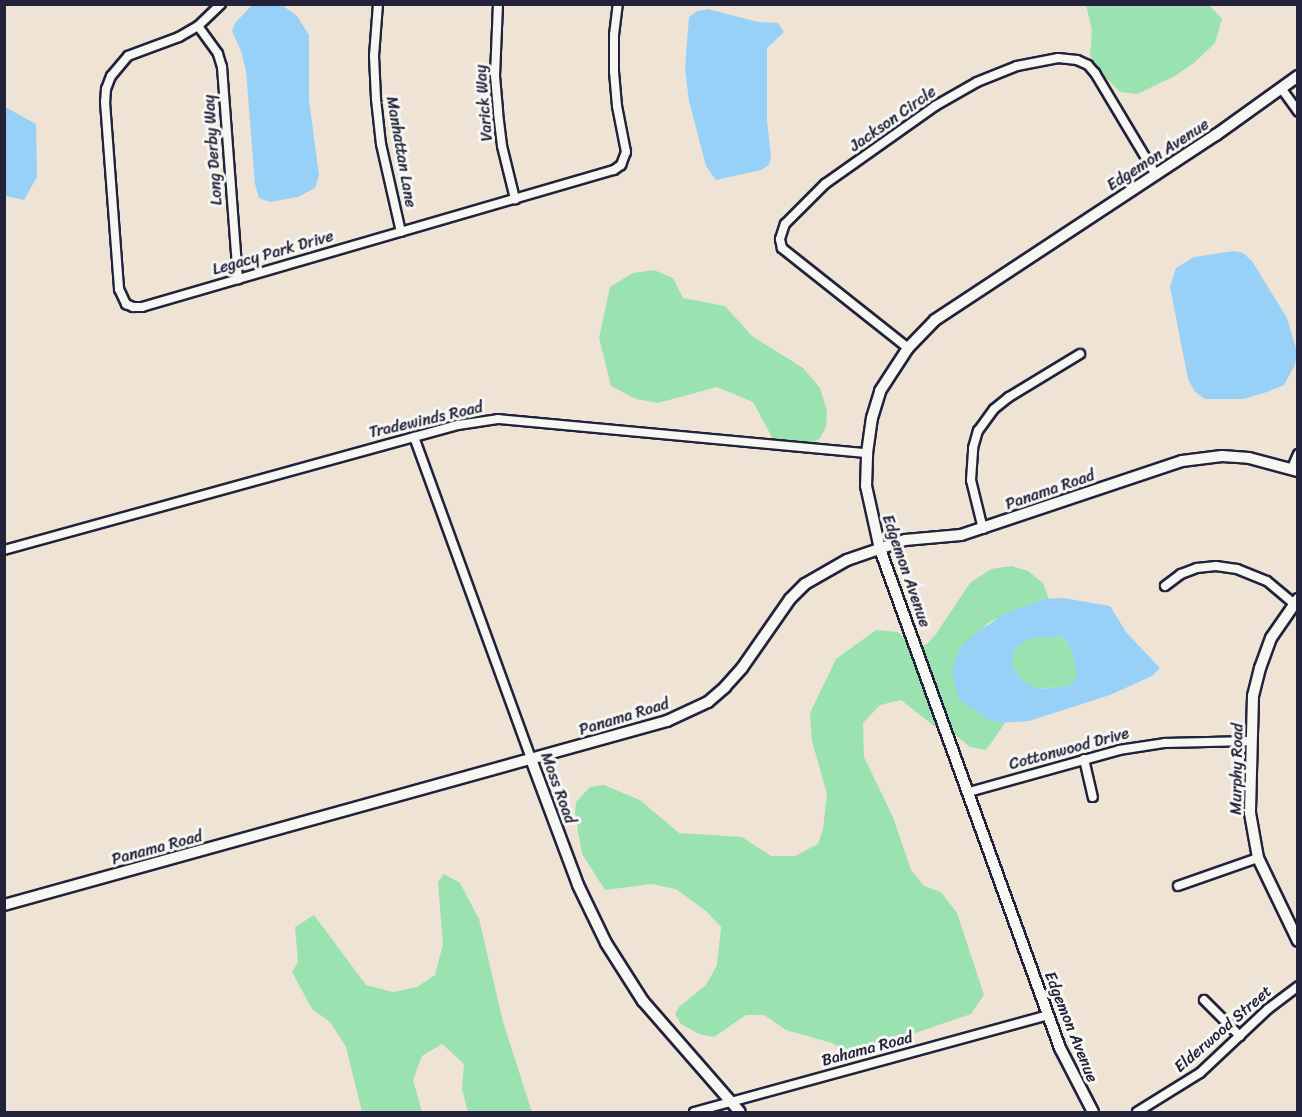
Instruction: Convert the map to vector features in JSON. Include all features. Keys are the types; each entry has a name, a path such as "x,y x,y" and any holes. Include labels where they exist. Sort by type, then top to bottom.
{"street":[{"name":"Legacy Park Drive","path":"221,4 198,26 179,37 128,56 111,76 106,88 105,102 118,289 126,304 142,307 614,170 621,165 626,152 617,106 614,72 614,36 618,4"},
{"name":"Manhattan Lane","path":"378,4 374,56 376,99 381,144 401,232"},
{"name":"Varick Way","path":"498,4 495,76 498,113 502,146 515,199"},
{"name":"Long Derby Way","path":"198,26 218,54 222,67 238,279"},
{"name":"Jackson Circle","path":"908,348 782,248 780,239 785,224 825,184 935,106 977,82 1017,66 1058,58 1077,60 1088,65 1102,82 1156,175"},
{"name":"Edgemon Avenue","path":"1093,1113 1060,1048 880,549 866,486 867,453 879,391 908,348 935,320 962,300 1156,175 1298,76"},
{"path":"1281,88 1298,111"},
{"path":"983,529 971,480 978,431 994,410 1009,397 1080,354"},
{"name":"Tradewinds Road","path":"4,550 414,437 477,422 508,419 867,453"},
{"name":"Moss Road","path":"414,437 578,885 606,943 643,1001 740,1113"},
{"path":"1295,470 1298,454"},
{"name":"Panama Road","path":"4,905 667,721 708,702 742,668 790,599 805,584 847,560 904,540 961,536 1182,461 1222,456 1249,458 1295,470"},
{"path":"1165,585 1181,574 1197,568 1216,566 1237,569 1266,581 1295,601"},
{"name":"Murphy Road","path":"1295,601 1271,639 1253,696 1250,813 1258,858 1298,941"},
{"name":"Cottonwood Drive","path":"969,792 1119,750 1165,743 1251,741"},
{"path":"1084,759 1093,797"},
{"path":"1178,886 1258,858"},
{"name":"Elderwood Street","path":"1137,1113 1200,1073 1268,1009 1298,986"},
{"path":"1204,1000 1240,1036"},
{"name":"Bahama Road","path":"694,1113 1048,1015"}],"green space":[{"path":"1086,5 1209,5 1222,19 1215,43 1195,62 1175,76 1137,94 1120,92 1090,56 1092,30"},
{"path":"654,270 673,278 683,298 725,306 752,336 803,368 820,388 827,411 826,427 820,438 813,443 773,439 753,402 717,387 658,403 636,399 611,386 599,338 610,287 633,273"},
{"path":"1012,566 1028,571 1043,583 1049,599 991,621 963,646 1002,723 1005,723 986,750 970,747 952,732 920,646 927,644 936,634 970,583 991,569"},
{"path":"876,630 898,632 911,646 940,728 938,729 901,700 880,705 863,723 864,757 893,817 911,870 924,886 941,892 957,913 984,995 971,1014 862,1051 844,1050 832,1043 786,1030 764,1015 746,1015 714,1037 699,1034 681,1024 675,1014 679,1007 706,985 717,965 721,927 706,911 676,889 652,884 605,890 582,854 575,814 576,802 590,787 604,785 640,800 679,833 742,837 771,856 795,856 818,844 823,829 827,794 812,741 810,713 836,659"},
{"path":"1063,636 1072,652 1076,669 1076,678 1070,686 1036,689 1021,679 1011,664 1014,648 1028,639"},
{"path":"444,874 460,883 479,919 503,1022 532,1112 468,1112 462,1089 464,1064 442,1044 422,1056 413,1080 422,1112 362,1112 346,1047 330,1022 312,1009 292,972 298,962 295,927 314,915 366,985 393,992 417,987 435,975 443,944 438,882"}],"water":[{"path":"252,5 282,5 297,16 309,35 309,100 319,175 315,188 298,197 270,202 259,198 255,184 246,71 241,51 232,31 235,23"},
{"path":"708,9 758,22 778,23 784,32 767,48 767,121 771,157 769,165 761,170 716,180 706,166 689,101 685,68 689,17 697,11"},
{"path":"5,107 36,124 37,177 24,200 5,196"},
{"path":"1234,251 1243,253 1252,261 1287,318 1297,352 1295,365 1284,385 1267,392 1243,399 1205,399 1195,392 1188,379 1170,287 1176,268 1194,257"},
{"path":"1063,598 1110,606 1126,632 1160,668 1152,676 1110,695 1029,721 1002,723 985,718 959,699 953,678 953,664 962,646 1004,614 1045,599","holes":["1063,636 1072,652 1076,678 1070,686 1037,689 1021,679 1011,664 1015,648 1028,639"]}]}
